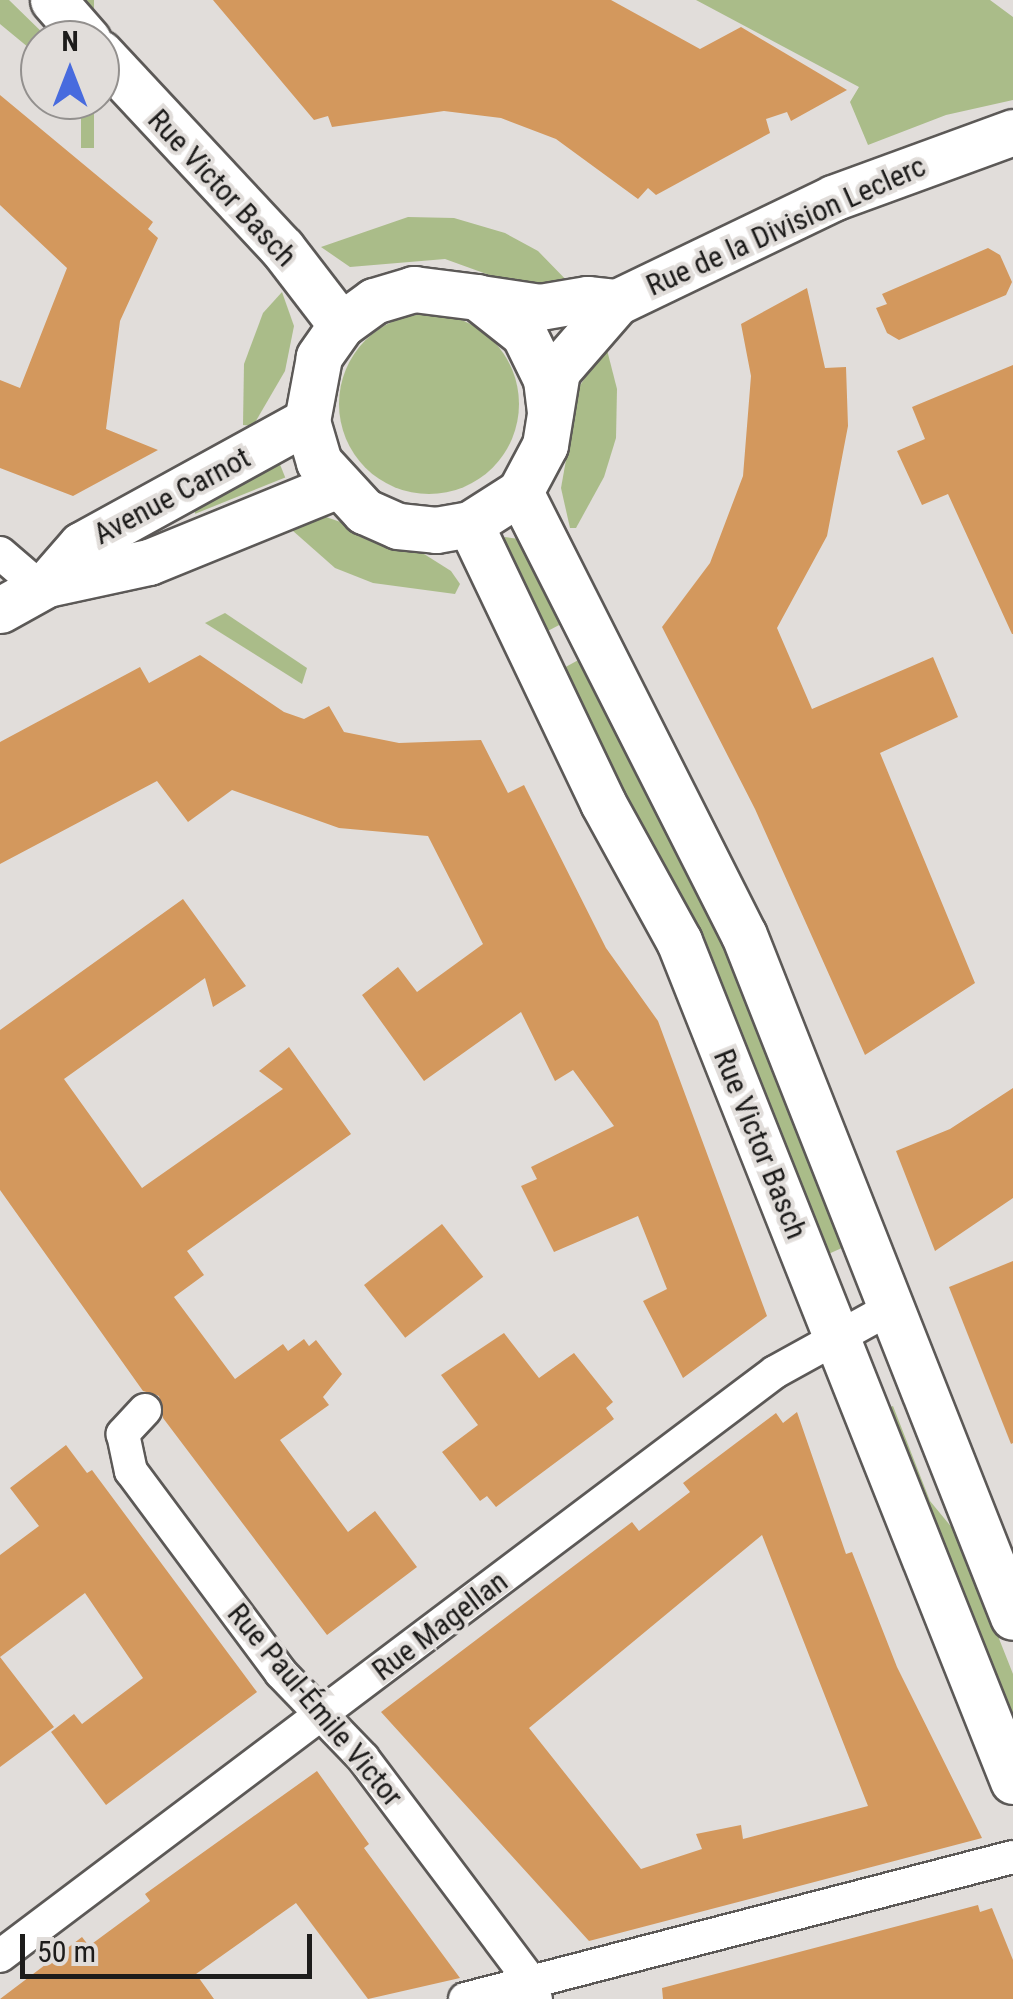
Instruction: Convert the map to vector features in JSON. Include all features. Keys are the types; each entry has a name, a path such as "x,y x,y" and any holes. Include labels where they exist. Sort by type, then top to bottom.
{"street":[{"path":"53,0 70,20"},
{"name":"Rue Victor Basch","path":"120,74 282,248 342,325"},
{"name":"Rue de la Division Leclerc","path":"476,297 540,307 617,302 834,198 1013,132"},
{"path":"414,290 476,297 524,334 538,356 550,412 545,445 520,492 470,524 436,530 398,526 364,511 335,486 308,420 319,357 342,325 374,301 414,290"},
{"name":"Rue de la Division Leclerc","path":"550,412 557,371 617,302"},
{"name":"Avenue Carnot","path":"44,586 81,545 308,420"},
{"name":"Avenue Carnot","path":"0,610 44,586 150,562 335,486"},
{"name":"Rue Victor Basch","path":"520,492 744,934 1013,1617"},
{"name":"Rue Victor Basch","path":"470,524 604,804 678,941 1013,1781"},
{"path":"0,553 44,586"},
{"name":"Rue Magellan","path":"0,1956 775,1372 889,1309"},
{"name":"Rue Paul-Émile Victor","path":"145,1410 123,1434 131,1471 281,1673 323,1714 533,1990"},
{"path":"465,1999 533,1990 1013,1857"}],"green space":[{"path":"0,0 9,0 30,20 20,20 20,40 0,24"},
{"path":"81,0 94,0 94,20 81,20"},
{"path":"696,0 990,0 1013,17 1013,100 946,115 868,145 850,102 859,87"},
{"path":"81,120 94,120 94,148 81,148"},
{"path":"408,217 454,218 505,233 538,251 574,288 520,286 445,259 350,267 321,247"},
{"path":"282,292 294,326 285,371 253,426 243,425 244,364 263,313"},
{"path":"429,314 463,321 493,340 512,370 519,404 512,438 493,468 463,487 429,494 395,487 365,468 346,438 339,404 346,370 365,340 395,321"},
{"path":"606,346 617,389 616,438 604,477 576,528 570,528 561,488 579,387"},
{"path":"277,457 285,477 195,514 187,493"},
{"path":"304,516 326,517 413,547 451,571 460,584 455,594 373,583 335,568 284,523"},
{"path":"505,537 519,539 563,623 542,634 495,548"},
{"path":"225,613 307,668 302,684 205,623"},
{"path":"582,658 710,914 844,1247 824,1256 688,925 562,669"},
{"path":"893,1406 930,1501 958,1535 1013,1674 1013,1735 882,1410"}],"building":[{"path":"213,0 611,0 700,49 741,27 847,90 791,121 787,112 766,119 770,133 656,195 648,188 638,199 556,139 501,118 444,111 332,127 328,116 314,120"},
{"path":"0,95 20,112 20,120 30,120 153,222 148,229 158,238 120,321 106,429 158,450 73,496 0,468 0,380 20,388 67,268 0,205"},
{"path":"988,248 1000,255 1012,282 1006,295 899,340 887,333 876,308 887,304 882,294"},
{"path":"807,288 825,368 846,367 848,426 827,536 777,628 812,709 933,657 958,717 880,753 975,983 865,1055 755,809 662,627 710,563 743,476 751,376 741,324"},
{"path":"1013,365 1012,634 948,494 922,505 897,451 925,439 912,407"},
{"path":"200,655 284,712 304,719 329,706 344,732 399,743 481,740 508,793 524,785 606,948 658,1021 767,1316 683,1378 643,1301 667,1289 638,1216 554,1252 521,1186 537,1179 531,1167 614,1126 573,1070 555,1081 521,1012 424,1081 362,995 398,967 417,992 483,944 428,836 339,828 232,790 188,822 157,781 0,864 0,742 140,667 149,683"},
{"path":"183,899 246,986 213,1007 205,978 64,1079 142,1188 283,1089 259,1071 289,1047 351,1134 187,1251 204,1275 174,1297 235,1379 283,1344 288,1351 304,1339 309,1346 316,1340 342,1374 323,1397 329,1405 280,1440 348,1532 375,1511 417,1567 327,1635 163,1418 159,1396 143,1391 0,1190 0,1030"},
{"path":"1013,1088 1013,1198 935,1251 896,1151 950,1129"},
{"path":"442,1224 483,1277 405,1338 364,1285"},
{"path":"1013,1261 1013,1443 1011,1444 949,1287"},
{"path":"504,1333 539,1378 574,1353 613,1402 606,1408 614,1419 496,1507 487,1496 480,1501 442,1452 478,1425 441,1375"},
{"path":"797,1412 846,1554 852,1552 897,1667 982,1838 589,1941 381,1712 632,1522 639,1531 690,1492 683,1483 776,1413 783,1423","holes":["762,1535 868,1806 743,1839 741,1825 696,1834 702,1849 641,1869 529,1728"]},
{"path":"66,1445 87,1473 92,1470 257,1692 106,1805 51,1732 74,1714 82,1724 143,1678 85,1593 0,1657 0,1555 39,1526 10,1488"},
{"path":"0,1657 54,1727 0,1767"},
{"path":"317,1771 369,1844 364,1848 460,1978 368,1999 296,1903 196,1974 214,1999 0,1999 82,1937 89,1946 150,1901 145,1894"},
{"path":"978,1905 980,1912 992,1908 1013,1960 1013,1999 663,1999 662,1988"}]}
